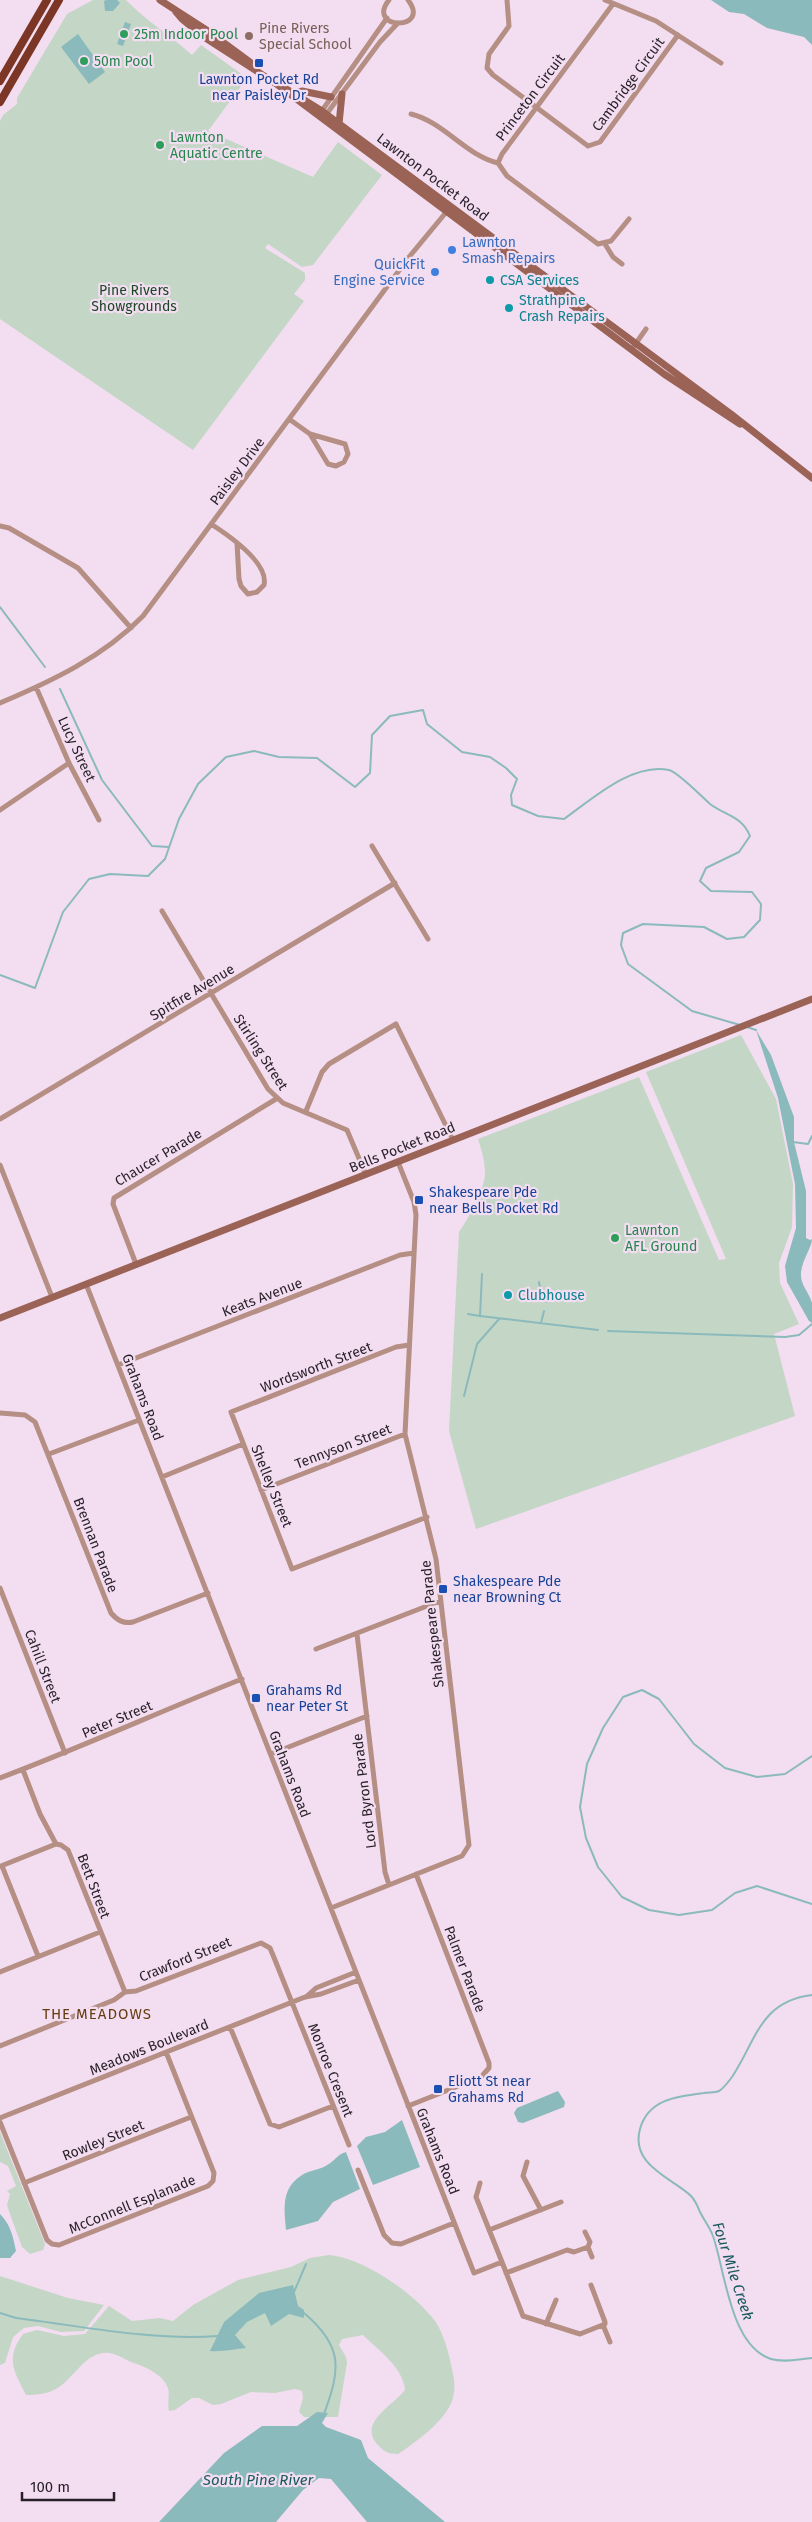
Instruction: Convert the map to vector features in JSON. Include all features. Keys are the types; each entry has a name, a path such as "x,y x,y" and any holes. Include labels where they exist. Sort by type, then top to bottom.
{"highway":[{"path":"0,81 46,0"},
{"path":"0,102 59,0"}],"main road":[{"name":"Lawnton Pocket Road","path":"160,0 212,43 259,71 322,115 633,347 682,387 740,424 812,478"},
{"name":"Lawnton Pocket Road","path":"275,83 296,93 322,115 340,124 448,210"},
{"path":"296,93 302,91 331,96"},
{"path":"340,124 342,94"},
{"name":"Bells Pocket Road","path":"0,1318 812,999"}],"street":[{"path":"388,0 385,11 387,18 398,24"},
{"name":"Cambridge Circuit","path":"507,0 509,26 489,54 487,68 493,75 584,144 596,145 678,35"},
{"path":"605,0 656,21 721,63"},
{"path":"322,115 342,94 380,42 398,24 410,19 413,11 411,1"},
{"name":"Princeton Circuit","path":"605,244 594,242 530,194 507,176 498,163 502,154 613,4"},
{"path":"322,115 331,96 387,18"},
{"path":"411,114 426,117 484,160 498,163"},
{"name":"Paisley Drive","path":"0,702 36,687 87,661 131,628 212,524 409,257 448,210"},
{"path":"622,264 613,257 605,244 614,239 629,219"},
{"path":"633,347 646,329"},
{"path":"290,419 310,434 345,444 348,454 344,462 336,466 328,464 310,434"},
{"path":"212,524 237,544 264,573 264,585 257,592 248,594 241,586 237,544"},
{"path":"0,526 9,528 78,568 94,583 131,628"},
{"name":"Lucy Street","path":"36,687 69,763 100,820"},
{"path":"0,810 69,763"},
{"path":"372,846 428,939"},
{"name":"Spitfire Avenue","path":"0,1120 395,883"},
{"name":"Stirling Street","path":"162,911 210,994 276,1099 347,1130 366,1175"},
{"path":"306,1112 322,1072 329,1064 396,1024 453,1140"},
{"name":"Chaucer Parade","path":"136,1264 113,1204 114,1198 276,1099"},
{"name":"Shakespeare Parade","path":"331,1908 462,1856 469,1845 436,1559 427,1516 405,1434 416,1215 414,1202 398,1162"},
{"path":"0,1165 52,1297"},
{"name":"Keats Avenue","path":"118,1365 400,1255 414,1252"},
{"name":"Grahams Road","path":"86,1284 474,2273 502,2262"},
{"name":"Wordsworth Street","path":"231,1412 396,1347 410,1345"},
{"name":"Shelley Street","path":"231,1412 292,1569 427,1516"},
{"name":"Brennan Parade","path":"0,1413 31,1418 35,1422 111,1613 115,1618 127,1623 133,1622 208,1593"},
{"path":"49,1454 139,1420"},
{"name":"Tennyson Street","path":"261,1490 405,1434"},
{"path":"162,1477 243,1444"},
{"name":"Cahill Street","path":"0,1588 65,1753"},
{"path":"316,1650 440,1601"},
{"name":"Lord Byron Parade","path":"356,1634 385,1872 389,1885"},
{"name":"Peter Street","path":"0,1778 242,1679"},
{"path":"271,1754 367,1716"},
{"name":"Bett Street","path":"23,1770 40,1814 56,1844 68,1850 124,1992"},
{"path":"38,1956 1,1866 56,1844"},
{"name":"Palmer Parade","path":"408,2106 487,2073 489,2063 416,1874"},
{"path":"0,1972 100,1932"},
{"name":"Crawford Street","path":"0,2046 114,2000 124,1992 136,1991 261,1943 270,1948 292,2003"},
{"name":"Meadows Boulevard","path":"305,1997 316,1988 356,1972"},
{"name":"Meadows Boulevard","path":"0,2120 305,1997 321,1994 359,1980"},
{"name":"Monroe Cresent","path":"292,2003 349,2145"},
{"path":"230,2027 270,2124 279,2127 333,2106"},
{"name":"McConnell Esplanade","path":"0,2120 47,2240 52,2244 64,2243 211,2184 214,2173 166,2052"},
{"name":"Rowley Street","path":"24,2183 191,2117"},
{"path":"527,2162 523,2176 541,2210"},
{"path":"358,2170 384,2235 392,2243 401,2244 454,2223"},
{"path":"480,2183 476,2198 524,2316 580,2334 603,2325"},
{"path":"489,2230 561,2202"},
{"path":"585,2232 590,2242 588,2247 592,2257"},
{"path":"506,2273 567,2250 574,2252 588,2247"},
{"path":"591,2285 605,2322 603,2325 610,2342"},
{"path":"546,2324 556,2300"}],"green space":[{"name":"Pine Rivers Showgrounds","path":"93,0 126,0 192,55 201,45 247,78 208,131 313,177 338,142 382,175 313,265 302,267 268,244 265,248 305,273 305,280 294,294 304,301 193,450 0,319 0,121 3,115 17,104 17,98 67,14"},
{"path":"741,1035 776,1099 793,1184 792,1227 779,1263 780,1283 799,1324 774,1334 795,1416 476,1529 449,1431 459,1232 479,1196 485,1174 483,1156 478,1139 639,1077 719,1260 726,1259 646,1072"},
{"path":"0,2132 45,2244 43,2250 30,2254 22,2247 7,2205 10,2194 7,2191 16,2186 8,2166 0,2162"},
{"path":"329,2255 358,2263 373,2270 402,2289 435,2321 444,2340 454,2380 452,2401 436,2424 398,2454 389,2453 377,2444 372,2436 372,2428 380,2414 405,2390 403,2382 395,2367 363,2335 342,2339 339,2345 346,2357 347,2363 338,2417 304,2417 299,2412 303,2398 302,2391 295,2389 275,2393 251,2392 221,2404 213,2405 199,2398 192,2398 175,2410 169,2411 169,2390 166,2383 158,2375 147,2368 109,2353 95,2355 59,2387 41,2394 26,2395 15,2372 13,2365 14,2351 23,2334 37,2330 64,2336 85,2334 109,2306 132,2321 160,2318 173,2321 193,2305 238,2280 291,2267 310,2258"},
{"path":"0,2276 68,2298 104,2305 84,2331 61,2332 38,2326 24,2328 13,2337 5,2363 0,2365"}],"water":[{"path":"117,0 120,3 113,11 105,11 104,1"},
{"path":"711,0 812,0 812,45 804,37 767,28 744,14 729,12"},
{"name":"25m Indoor Pool","path":"125,22 131,24 123,46 117,44"},
{"name":"50m Pool","path":"78,34 105,72 89,84 61,47"},
{"path":"756,1030 771,1055 794,1117 794,1142 806,1191 806,1238 812,1239 803,1263 801,1277 812,1303 812,1323 809,1321 787,1282 785,1266 796,1228 795,1184 778,1098"},
{"path":"558,2091 565,2102 564,2107 523,2123 518,2122 514,2113 517,2108"},
{"path":"402,2120 420,2167 373,2185 357,2146 366,2137 385,2132"},
{"path":"346,2152 360,2189 333,2202 318,2221 286,2230 285,2200 290,2186 302,2175 324,2167"},
{"path":"0,2214 9,2227 14,2241 16,2251 10,2258 0,2258"},
{"path":"293,2285 298,2306 304,2310 304,2318 289,2314 271,2326 265,2313 247,2322 235,2335 246,2348 210,2351 224,2322 259,2293"},
{"name":"South Pine River","path":"317,2412 328,2413 322,2423 326,2427 361,2440 368,2458 445,2522 367,2522 331,2479 319,2478 303,2490 276,2522 159,2522 224,2453 262,2426 297,2426"}],"waterway":[{"path":"0,607 45,667"},
{"path":"60,689 102,780 152,846 169,847"},
{"name":"Four Mile Creek","path":"0,975 35,988 63,912 89,879 110,874 148,876 165,859 179,819 198,784 226,757 254,751 279,757 317,758 355,787 370,773 372,735 390,716 423,710 427,724 462,752 490,757 506,768 517,779 511,795 512,805 538,816 564,819 613,784 627,777 655,769 673,772 710,804 743,824 750,836 739,852 706,868 700,881 711,891 752,892 761,904 760,920 744,937 727,939 704,927 643,924 623,933 621,945 628,964 692,1011 740,1025"},
{"name":"Four Mile Creek","path":"747,1027 756,1030"},
{"path":"793,1142 808,1144 812,1136"},
{"path":"482,1274 480,1316 598,1330"},
{"path":"539,1282 547,1302"},
{"path":"541,1323 544,1311"},
{"path":"468,1314 480,1316"},
{"path":"464,1396 477,1344 499,1319"},
{"path":"608,1331 785,1337 799,1335 812,1324"},
{"name":"Four Mile Creek","path":"812,1756 785,1774 757,1777 725,1768 694,1744 659,1699 642,1690 623,1697 603,1728 587,1764 580,1807 586,1838 598,1867 622,1897 649,1910 679,1915 712,1910 735,1893 757,1886 812,1904"},
{"name":"Four Mile Creek","path":"812,1995 781,2005 770,2014 754,2037 732,2077 721,2090 674,2098 657,2105 644,2119 640,2129 639,2141 641,2152 647,2161 691,2196 696,2204 713,2236 731,2305 746,2339 757,2351 771,2359 786,2361 812,2358"},
{"path":"294,2292 306,2264"},
{"path":"0,2313 16,2318 142,2335 218,2336"},
{"path":"304,2313 326,2336 332,2347 335,2359 334,2383 324,2414"}],"place":[{"name":"25m Indoor Pool","path":"124,34"},
{"name":"Pine Rivers Special School","path":"249,36"},
{"name":"50m Pool","path":"84,61"},
{"name":"Lawnton Pocket Rd near Paisley Dr","path":"259,63"},
{"name":"Lawnton Aquatic Centre","path":"160,145"},
{"name":"Lawnton Smash Repairs","path":"452,250"},
{"name":"QuickFit Engine Service","path":"435,272"},
{"name":"CSA Services","path":"490,280"},
{"name":"Strathpine Crash Repairs","path":"509,308"},
{"name":"Shakespeare Pde near Bells Pocket Rd","path":"419,1200"},
{"name":"Lawnton AFL Ground","path":"615,1238"},
{"name":"Clubhouse","path":"508,1295"},
{"name":"Shakespeare Pde near Browning Ct","path":"443,1589"},
{"name":"Grahams Rd near Peter St","path":"256,1698"},
{"name":"Eliott St near Grahams Rd","path":"438,2089"}],"district":[{"name":"THE MEADOWS","path":"97,2014"}]}
